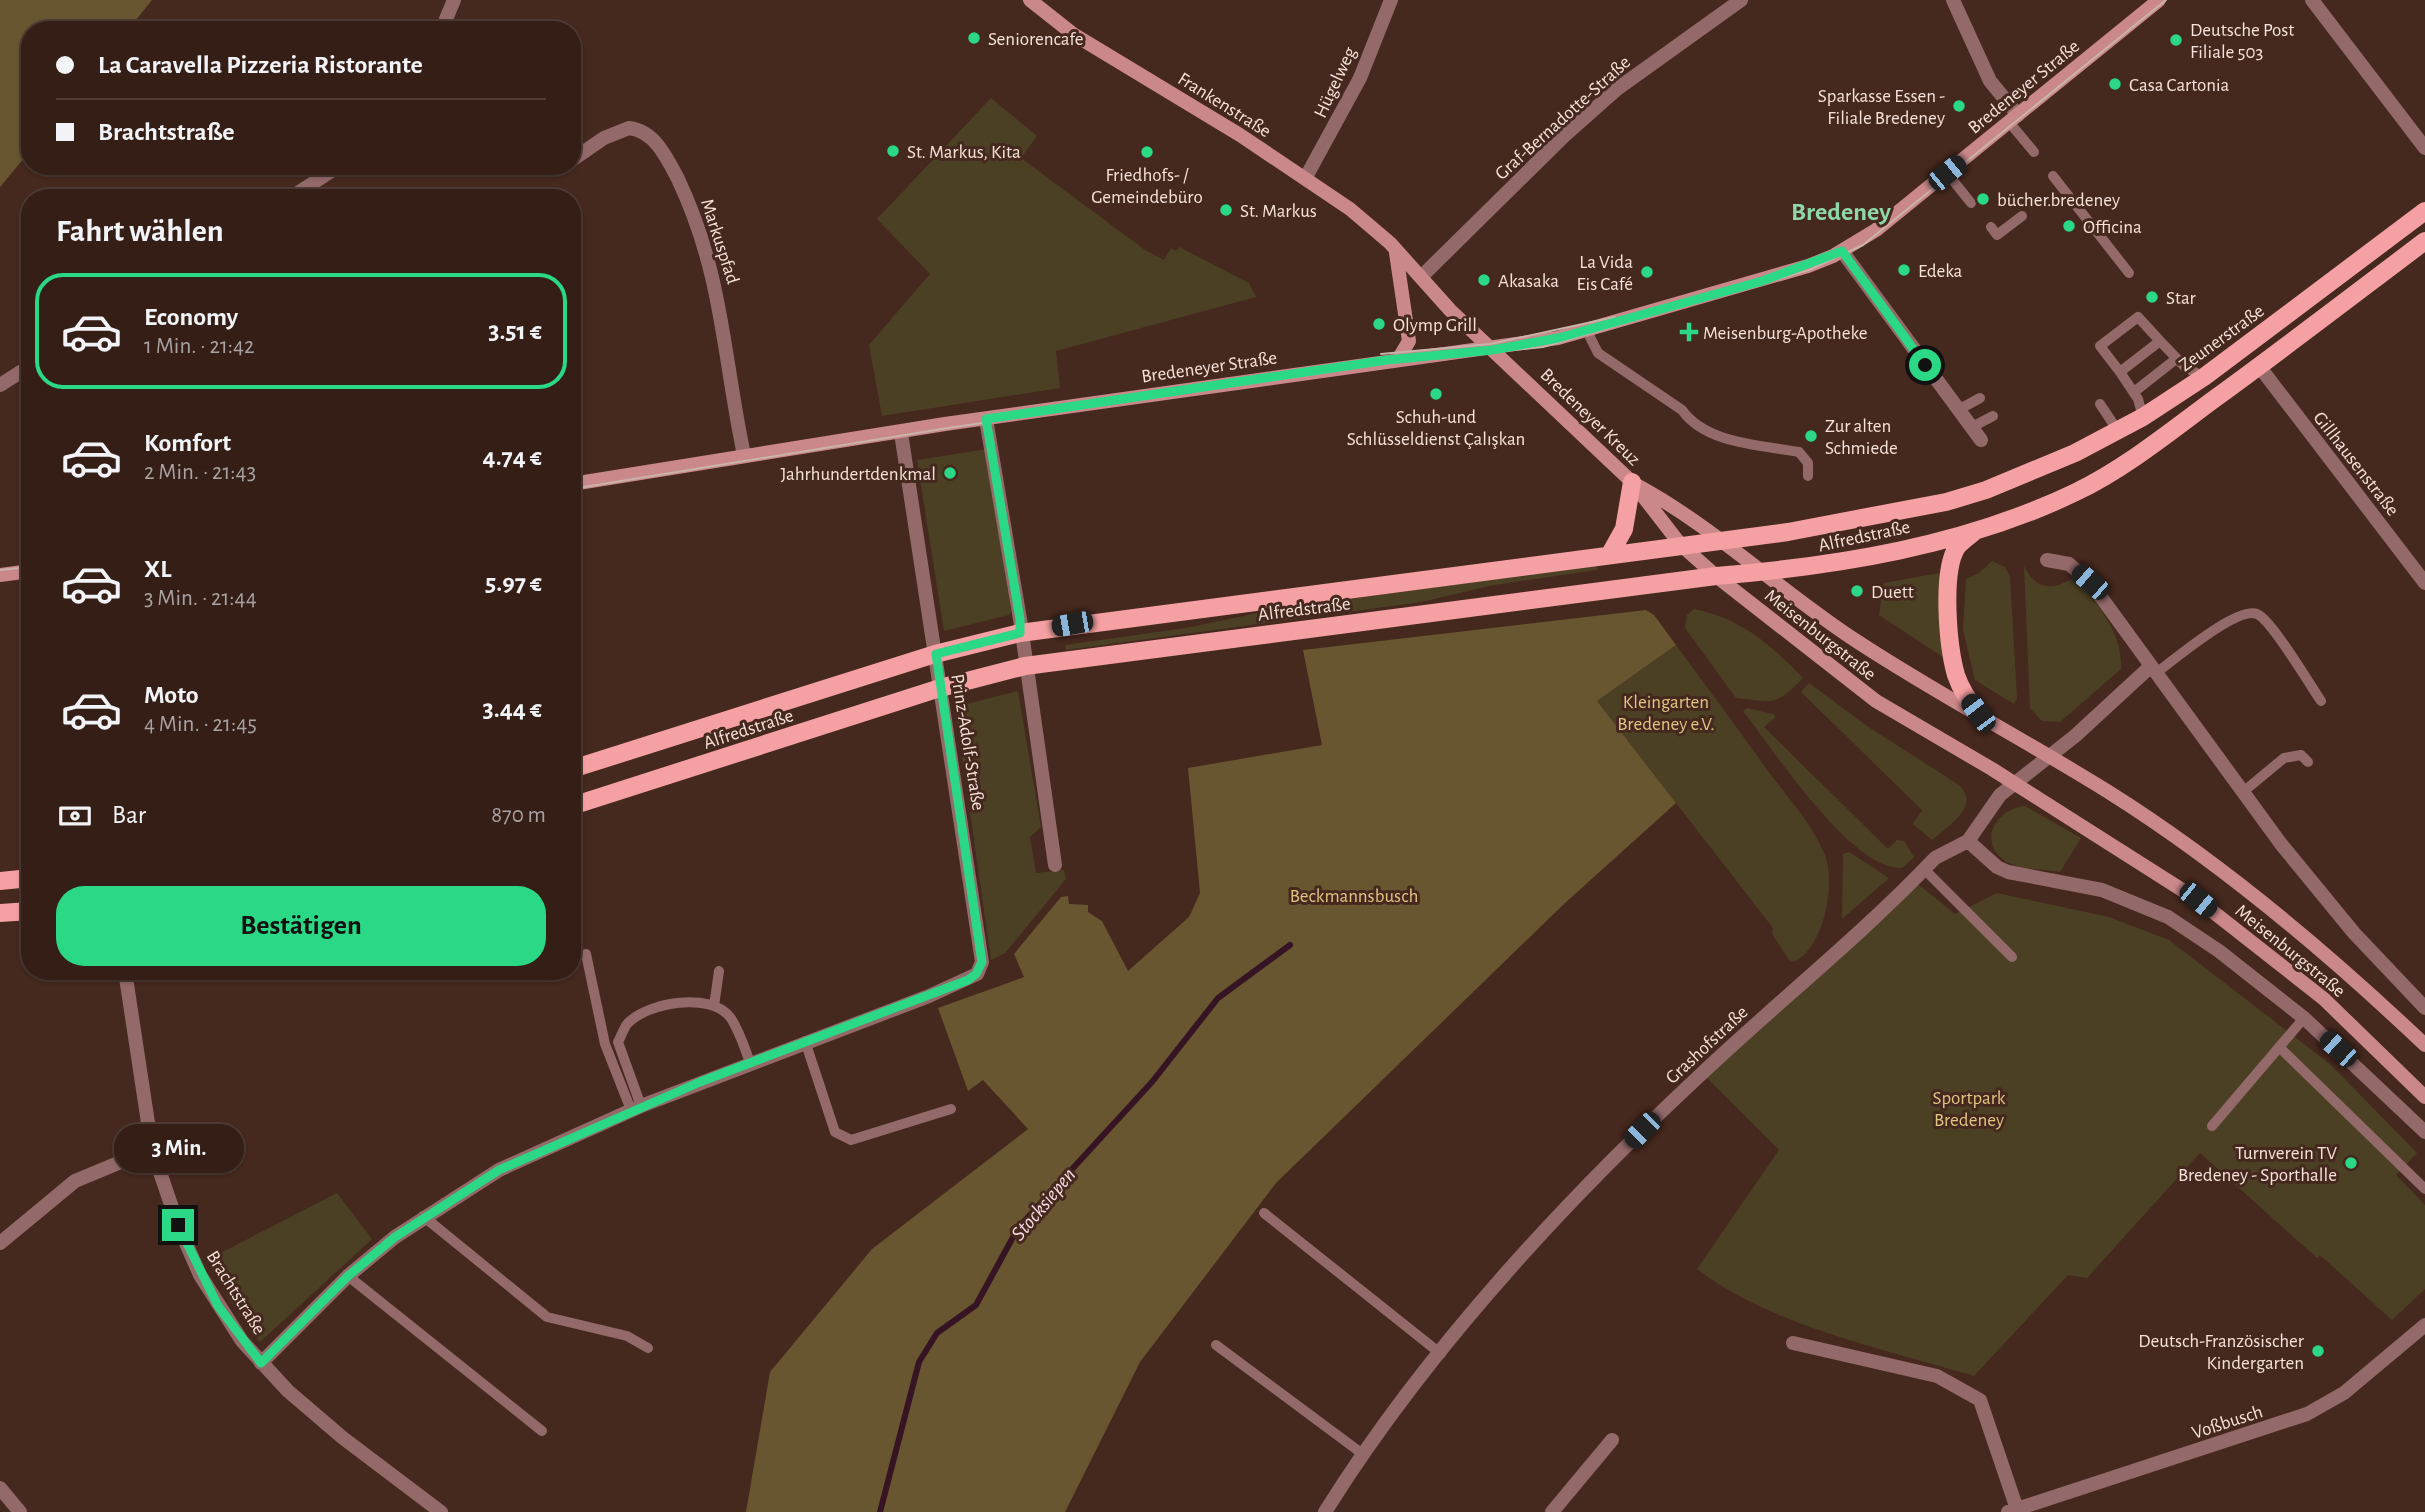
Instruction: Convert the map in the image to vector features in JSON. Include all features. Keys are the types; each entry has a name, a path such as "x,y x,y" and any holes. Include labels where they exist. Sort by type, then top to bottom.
{"main road":[{"name":"Frankenstraße","path":"1030,0 1073,34 1306,177 1350,209 1394,248 1492,350"},
{"name":"Bredeneyer Straße","path":"581,482 986,419 1399,359 1492,350 1587,331 1774,277 1842,251 1877,230 2160,0"},
{"name":"Zeunerstraße","path":"2028,472 2143,418 2204,377 2425,211"},
{"path":"2259,366 2425,240"},
{"path":"1394,248 1401,269 1409,341 1399,359"},
{"name":"Bredeneyer Kreuz","path":"1492,350 1632,482 1680,544 1716,576"},
{"name":"Alfredstraße","path":"581,803 940,688 1025,666 1716,576 1804,569 1976,531 2052,503 2108,473 2259,366"},
{"name":"Alfredstraße","path":"581,766 936,654 1020,633 1848,523 1946,502 2028,472"},
{"path":"1610,554 1624,529 1632,482"},
{"name":"Bredeneyer Kreuz","path":"1632,482 1673,505 1760,573"},
{"path":"1976,531 1958,546 1949,575 1951,642 1956,675 1964,694 1978,713"},
{"path":"0,575 21,573"},
{"name":"Meisenburgstraße","path":"1760,573 1858,643 2109,792 2222,871 2348,972 2425,1045"},
{"name":"Meisenburgstraße","path":"1716,576 1876,701 2014,783 2198,900 2324,999 2425,1097"},
{"path":"0,880 21,879"},
{"path":"0,913 21,912"}],"street":[{"path":"446,21 454,0"},
{"name":"Hügelweg","path":"1306,177 1348,103 1391,0"},
{"name":"Graf-Bernadotte-Straße","path":"1421,277 1564,136 1608,97 1741,0"},
{"path":"1953,0 1990,81 2014,119"},
{"path":"2312,0 2425,148"},
{"name":"Markuspfad","path":"581,154 604,138 629,128 649,135 672,167 691,206 715,281 744,455"},
{"path":"304,189 325,175"},
{"path":"1842,251 1981,440"},
{"name":"Gillhausenstraße","path":"2259,366 2425,583"},
{"path":"0,385 21,372"},
{"path":"986,419 1020,619 1055,865"},
{"name":"Prinz-Adolf-Straße","path":"805,1041 929,996 976,974 982,962 901,433"},
{"path":"2046,560 2069,564 2090,582 2243,792 2354,933 2425,1008"},
{"path":"2014,783 2153,670"},
{"name":"Grashofstraße","path":"1325,1512 1364,1455 1441,1354 1542,1235 1642,1130 1935,858 1968,841 2000,795 2014,783"},
{"path":"1968,841 2008,872 2102,890 2168,918 2219,951 2304,1018 2425,1132"},
{"name":"Brachtstraße","path":"126,980 152,1149 178,1225 200,1275 218,1306 261,1363 288,1391 343,1438 441,1512"},
{"path":"261,1363 348,1276 423,1216 499,1170 636,1108 805,1041"},
{"path":"0,1243 75,1181 152,1149"},
{"name":"Voßbusch","path":"1793,1343 1937,1376 1980,1400 2013,1511 2307,1414 2344,1393 2425,1325"},
{"path":"1552,1512 1612,1440"},
{"path":"0,1488 20,1512"}],"lane":[{"path":"2014,119 2034,152"},
{"path":"1947,173 1971,203"},
{"path":"2053,176 2129,273"},
{"path":"1991,227 1997,235 2022,216"},
{"path":"2143,418 2134,392 2101,346 2138,317 2176,359 2204,377"},
{"path":"1587,331 1598,353 1682,410 1688,418 1731,437 1799,452 1808,463 1808,476"},
{"path":"2120,372 2160,341"},
{"path":"2134,392 2176,359"},
{"path":"1958,410 1980,398"},
{"path":"2100,404 2118,431"},
{"path":"1972,427 1993,416"},
{"path":"2153,670 2221,626 2251,612 2266,621 2321,701"},
{"path":"2243,792 2284,758 2301,755 2308,762"},
{"path":"1924,869 2012,957"},
{"path":"586,954 605,1044 636,1108"},
{"path":"714,1006 719,971"},
{"path":"636,1108 618,1042 628,1023 677,1001 714,1006 729,1016 750,1063"},
{"path":"2211,1126 2304,1018"},
{"path":"805,1041 835,1132 851,1140 951,1109"},
{"path":"2279,1047 2425,1189"},
{"path":"1264,1213 1441,1354"},
{"path":"423,1216 547,1317 627,1336 648,1348"},
{"path":"348,1276 542,1431"},
{"path":"1216,1345 1364,1455"}],"green space":[{"path":"0,0 152,0 135,21 21,21 21,162 0,187"},
{"path":"991,98 1037,136 1021,158 1145,250 1164,260 1171,248 1176,251 1179,247 1249,283 1256,297 1056,351 1060,388 882,416 869,345 930,274 877,219"},
{"path":"987,449 1011,611 1009,615 944,631 917,460"},
{"path":"1992,561 2005,567 2010,577 2017,698 2014,704 1975,680 1963,630 1966,579 1979,573"},
{"path":"1596,565 1597,570 1494,585 1421,602 1066,650 1065,645 1186,628 1277,609"},
{"path":"2024,566 2034,580 2047,586 2061,584 2076,576 2107,620 2121,656 2121,669 2060,722 2042,721 2030,708"},
{"path":"1939,573 1946,659 1879,615 1884,583"},
{"path":"1694,609 1727,619 1754,634 1803,678 1780,698 1759,701 1736,698 1685,628 1687,615"},
{"name":"Beckmannsbusch","path":"1646,610 1654,615 1676,645 1597,701 1676,803 1564,904 1276,1183 1140,1362 1065,1512 746,1512 770,1372 872,1249 1028,1129 983,1080 968,1091 938,1008 1024,977 1014,954 1061,897 1068,896 1069,904 1088,905 1088,912 1102,921 1128,971 1189,917 1200,893 1188,768 1322,745 1303,650"},
{"name":"Kleingarten Bredeney e.V.","path":"1676,645 1801,814 1825,855 1829,882 1825,914 1813,943 1804,955 1794,962 1789,960 1772,934 1773,928 1597,701"},
{"path":"1809,683 1867,726 1959,785 1966,800 1960,815 1932,840 1913,824 1922,810 1801,692"},
{"path":"1018,691 1041,827 1030,837 1036,873 1064,870 1066,879 1005,953 991,960 955,707"},
{"path":"1747,708 1773,714 1776,717 1764,727 1888,849 1897,840 1904,841 1914,857 1902,868 1882,863 1860,850 1837,829 1793,778 1743,711"},
{"path":"2025,806 2081,838 2060,872 2017,866 2005,861 1992,844 1991,836 1999,819 2015,808"},
{"path":"1849,852 1889,878 1842,919 1843,854"},
{"name":"Sportpark Bredeney","path":"1914,881 1955,914 1997,893 2109,917 2169,940 2331,1065 2417,1153 2396,1175 2425,1205 2425,1289 2392,1320 2320,1255 2317,1258 2200,1153 2087,1278 2068,1275 1974,1376 1793,1321 1726,1289 1697,1269 1779,1150 1706,1077"},
{"path":"337,1193 372,1239 260,1342 229,1299 207,1260"}],"waterway":[{"name":"Stocksiepen","path":"880,1512 919,1362 937,1333 976,1305 1018,1228 1152,1082 1218,998 1290,945"}],"tram line":[{"path":"581,488 948,428 1383,364 1543,347 1809,270 1863,245 2166,0"},
{"path":"1381,354 1490,344 1615,317"},
{"path":"0,570 21,568"}],"place":[{"name":"Seniorencafe","path":"974,38"},
{"name":"Deutsche Post Filiale 503","path":"2176,40"},
{"name":"Casa Cartonia","path":"2115,84"},
{"name":"Sparkasse Essen - Filiale Bredeney","path":"1959,106"},
{"name":"St. Markus, Kita","path":"893,151"},
{"name":"Friedhofs- / Gemeindebüro","path":"1147,152"},
{"name":"bücher.bredeney","path":"1983,199"},
{"name":"St. Markus","path":"1226,210"},
{"name":"Officina","path":"2069,226"},
{"name":"Edeka","path":"1904,270"},
{"name":"La Vida Eis Café","path":"1647,272"},
{"name":"Akasaka","path":"1484,280"},
{"name":"Star","path":"2152,297"},
{"name":"Olymp Grill","path":"1379,324"},
{"name":"Meisenburg-Apotheke","path":"1689,332"},
{"name":"Schuh-und Schlüsseldienst Çalışkan","path":"1436,394"},
{"name":"Zur alten Schmiede","path":"1811,436"},
{"name":"Jahrhundertdenkmal","path":"950,473"},
{"name":"Duett","path":"1857,591"},
{"name":"Turnverein TV Bredeney - Sporthalle","path":"2351,1163"},
{"name":"Deutsch-Französischer Kindergarten","path":"2318,1351"}],"district":[{"name":"Bredeney","path":"1841,211"}],"route":[{"path":"178,1225 200,1275 218,1306 261,1363 348,1276 395,1237 468,1187 499,1170 641,1105 929,996 976,974 982,962 936,654 1020,633 1020,619 986,419 1387,360 1492,350 1558,338 1762,281 1808,266 1842,251 1925,365"}]}
